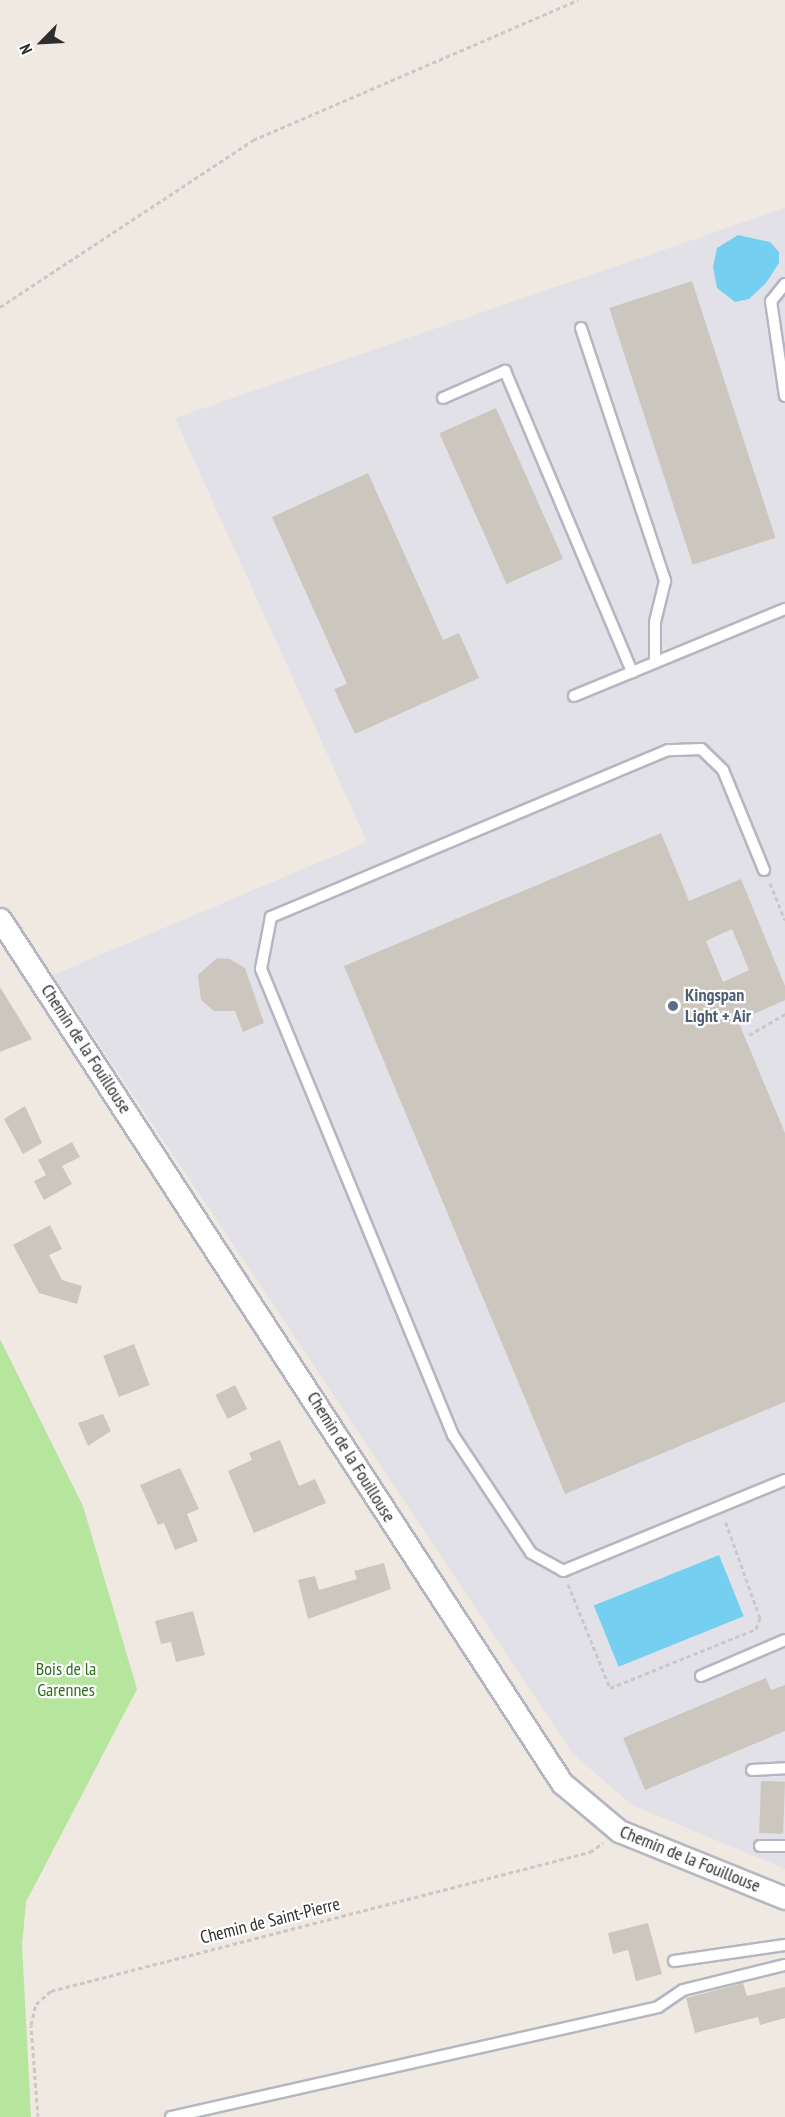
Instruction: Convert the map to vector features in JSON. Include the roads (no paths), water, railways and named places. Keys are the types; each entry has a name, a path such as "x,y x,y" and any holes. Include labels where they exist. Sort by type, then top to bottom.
{"street":[{"name":"Chemin de la Fouillouse","path":"0,919 535,1747 580,1802 619,1832 785,1898"}],"lane":[{"path":"785,284 771,301 785,396"},
{"path":"581,328 665,581 655,622 655,662"},
{"path":"443,398 505,371 632,672"},
{"path":"574,696 785,609"},
{"path":"764,870 723,771 701,749 668,750 271,917 261,969 453,1435 531,1553 563,1571 785,1480"},
{"path":"701,1676 785,1640"},
{"path":"752,1770 785,1768"},
{"path":"760,1846 785,1846"},
{"path":"674,1961 785,1945"},
{"path":"171,2117 658,2007 684,1990 785,1965"}],"water":[{"path":"738,235 770,242 779,252 779,263 766,283 749,299 735,302 717,288 713,267 717,248"},
{"path":"719,1555 744,1616 619,1667 594,1606"}],"place":[{"name":"Kingspan Light + Air","path":"673,1006"}],"park label":[{"name":"Bois de la Garennes","path":"66,1680"}]}
